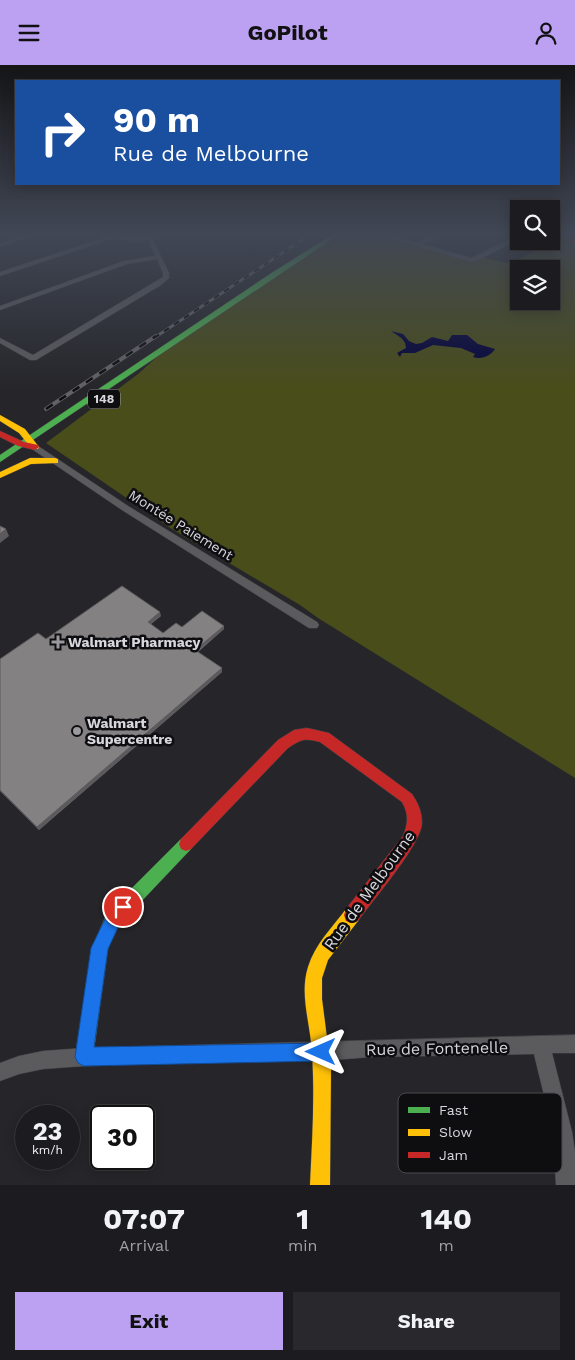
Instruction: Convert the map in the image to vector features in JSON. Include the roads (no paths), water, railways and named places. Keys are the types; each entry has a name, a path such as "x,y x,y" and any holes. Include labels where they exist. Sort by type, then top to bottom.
{"main road":[{"name":"148","path":"0,459 120,388 153,362 169,346 258,284"},
{"name":"Montée Paiement","path":"0,417 29,443"},
{"name":"Montée Paiement","path":"0,434 29,443"},
{"name":"148","path":"0,473 29,443"},
{"path":"0,473 30,461 55,461"},
{"name":"Rue de Melbourne","path":"84,1057 100,948 113,919 283,744 292,737 308,733 324,737 400,793 413,806 416,814 414,831 409,840 319,961 314,983 321,1052 322,1124 320,1185"}],"street":[{"path":"0,308 66,284"},
{"path":"0,340 33,358 157,284"},
{"name":"Montée Paiement","path":"29,443 125,508 313,625"},
{"name":"Rue de Fontenelle","path":"0,1072 19,1065 43,1060 84,1057 575,1044"},
{"path":"542,1045 555,1093"},
{"path":"562,1120 567,1151 566,1185"}],"railway":[{"path":"154,338 235,284"},
{"path":"46,409 156,336"}],"place":[{"name":"Walmart Pharmacy","path":"58,642"},
{"name":"Walmart Supercentre","path":"77,731"}]}
